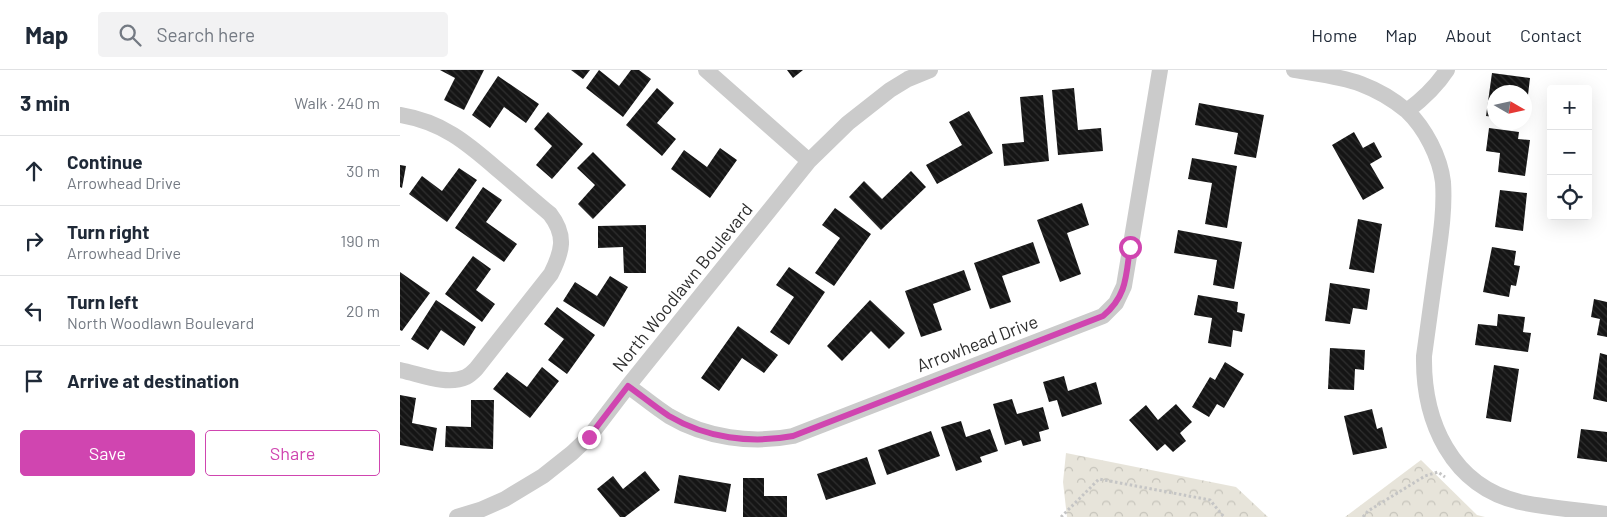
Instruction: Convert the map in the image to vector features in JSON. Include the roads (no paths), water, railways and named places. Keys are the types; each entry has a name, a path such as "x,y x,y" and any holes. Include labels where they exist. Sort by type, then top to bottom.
{"street":[{"path":"706,70 809,161"},
{"name":"North Woodlawn Boulevard","path":"457,517 480,510 505,499 543,476 589,437 809,161 848,123 890,90 908,79 930,70"},
{"name":"Arrowhead Drive","path":"628,386 668,415 702,431 732,438 763,440 783,438 793,436 1103,316 1116,303 1124,286 1160,70"},
{"path":"1294,70 1361,84 1391,100 1407,111 1422,130 1440,166 1443,181 1442,228 1424,356 1424,370 1427,398 1432,418 1447,452 1468,475 1505,497 1520,502 1607,514"},
{"path":"1407,111 1435,87 1447,70"},
{"path":"400,115 439,126 465,142 550,214 557,223 562,245 558,260 551,274 476,369 467,376 456,380 444,380 400,370"}]}
